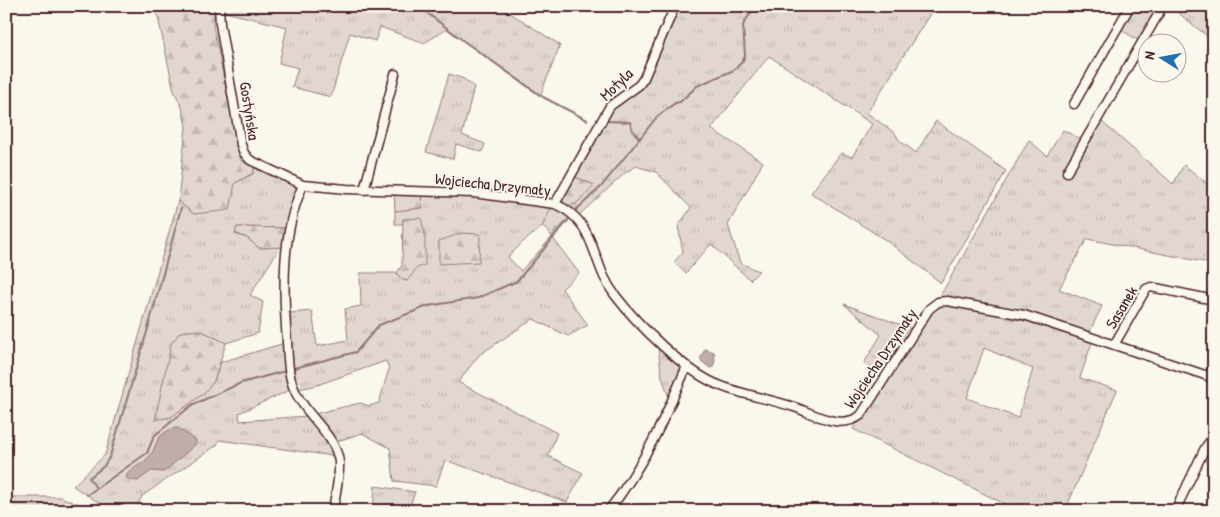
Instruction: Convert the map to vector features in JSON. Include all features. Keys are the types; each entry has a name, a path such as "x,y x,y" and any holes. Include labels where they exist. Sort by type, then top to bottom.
{"street":[{"name":"Gostyńska","path":"219,6 220,24 244,153 250,160 303,185"},
{"name":"Motyla","path":"555,204 610,106 639,85 644,78 675,6"},
{"path":"1074,104 1130,6"},
{"path":"1067,172 1163,6"},
{"path":"364,190 395,74"},
{"name":"Wojciecha Drzymały","path":"303,185 364,190 473,193 555,204 566,208 585,227 606,282 615,296 635,319 686,366 720,386 844,423 850,423 861,415 909,337 929,309 938,302 947,301 1024,315 1212,377"},
{"path":"303,185 291,220 286,257 284,302 288,359 295,391 336,452 339,471 333,511"},
{"name":"Sasanek","path":"1114,345 1146,289 1151,287 1214,300"},
{"path":"1212,377 1214,365"},
{"path":"608,511 648,450 662,424 686,366"},
{"path":"1175,511 1205,448 1214,436"}],"green space":[{"path":"150,6 216,6 213,26 241,161 255,166 253,173 235,183 230,210 194,214 178,201 186,127 182,107 174,91 158,17"},
{"path":"222,6 499,6 560,45 540,96 447,29 424,43 380,27 375,41 350,33 331,97 292,87 298,68 279,63 287,27 221,11"},
{"path":"679,6 935,6 867,113 895,133 899,140 916,153 936,121 1006,171 941,283 887,241 811,193 841,153 852,157 872,124 769,56 711,129 763,162 728,225 740,263 759,271 750,280 711,244 686,273 674,262 683,252 678,226 691,208 656,172 636,166 625,173 579,215 567,205 576,204 594,185 573,176 610,113 650,72"},
{"path":"1134,6 1161,6 1147,32 1138,32 1138,40 1120,29"},
{"path":"1170,6 1214,6 1213,41"},
{"path":"449,74 464,79 474,87 462,135 485,144 482,152 456,144 453,159 426,152"},
{"path":"1101,121 1173,184 1184,165 1214,189 1214,264 1087,239 1059,289 1102,306 1089,333 948,296 939,298 1029,140 1047,156 1063,130 1083,140"},
{"path":"255,166 299,186 286,228 237,227 235,234 247,238 259,248 280,247 250,295 263,302 258,333 226,343 200,330 214,381 221,362 285,343 290,390 239,413 240,421 307,416 329,444 333,456 219,440 217,445 142,496 135,511 112,511 73,486 105,455 178,201 194,214 235,183 253,174"},
{"path":"573,176 594,185 576,204 567,205 563,202 562,195"},
{"path":"394,193 421,194 422,208 395,211"},
{"path":"421,194 480,197 552,206 542,227 508,257 521,271 552,237 579,273 562,289 588,325 568,336 533,319 479,355 458,382 557,433 548,456 583,473 567,502 445,460 436,486 394,481 390,448 362,433 335,442 314,414 360,403 369,406 379,403 389,369 386,361 317,385 299,389 294,376 289,313 312,311 317,346 348,340 345,309 361,306 360,273 397,273 401,279 407,281 403,220 403,224 395,224 395,211 422,208"},
{"path":"552,206 570,216 552,237 542,227"},
{"path":"421,218 425,235 425,265 417,268 407,281 401,279 397,273 402,265 403,219"},
{"path":"237,227 286,228 284,247 259,248 247,238 235,233"},
{"path":"462,233 480,234 479,262 439,264 439,241"},
{"path":"844,304 912,329 881,374 864,363 881,335"},
{"path":"949,304 1029,322 1092,342 1080,378 1117,390 1068,504 1091,511 1019,511 853,429 933,309 940,305","holes":["984,348 1033,369 1018,418 967,398"]},
{"path":"200,330 226,343 214,381 203,394 171,417 155,420 171,344 180,332"},
{"path":"657,341 681,364 681,372 669,398 662,377"},
{"path":"375,486 415,492 408,511 373,511"},
{"path":"6,497 61,497 93,511 6,511"}],"shaded area":[{"path":"705,349 714,352 715,360 713,367 710,368 700,360"},
{"path":"173,428 178,428 196,440 196,444 164,472 151,471 138,481 129,480 126,477 130,471 151,455 158,439"}],"waterway":[{"path":"418,6 543,97 587,120"},
{"path":"576,210 601,187 656,118 675,103 680,102 697,86 734,70 742,62 745,56 743,25 755,6"},
{"path":"606,121 630,122 633,131 640,139"},
{"path":"96,488 89,478 104,466 110,456 181,208"},
{"path":"294,368 356,352 379,325 428,306 478,298 517,281 570,218"},
{"path":"87,495 147,453 154,436 192,405 241,383 285,371"},
{"path":"65,511 77,503"}]}
